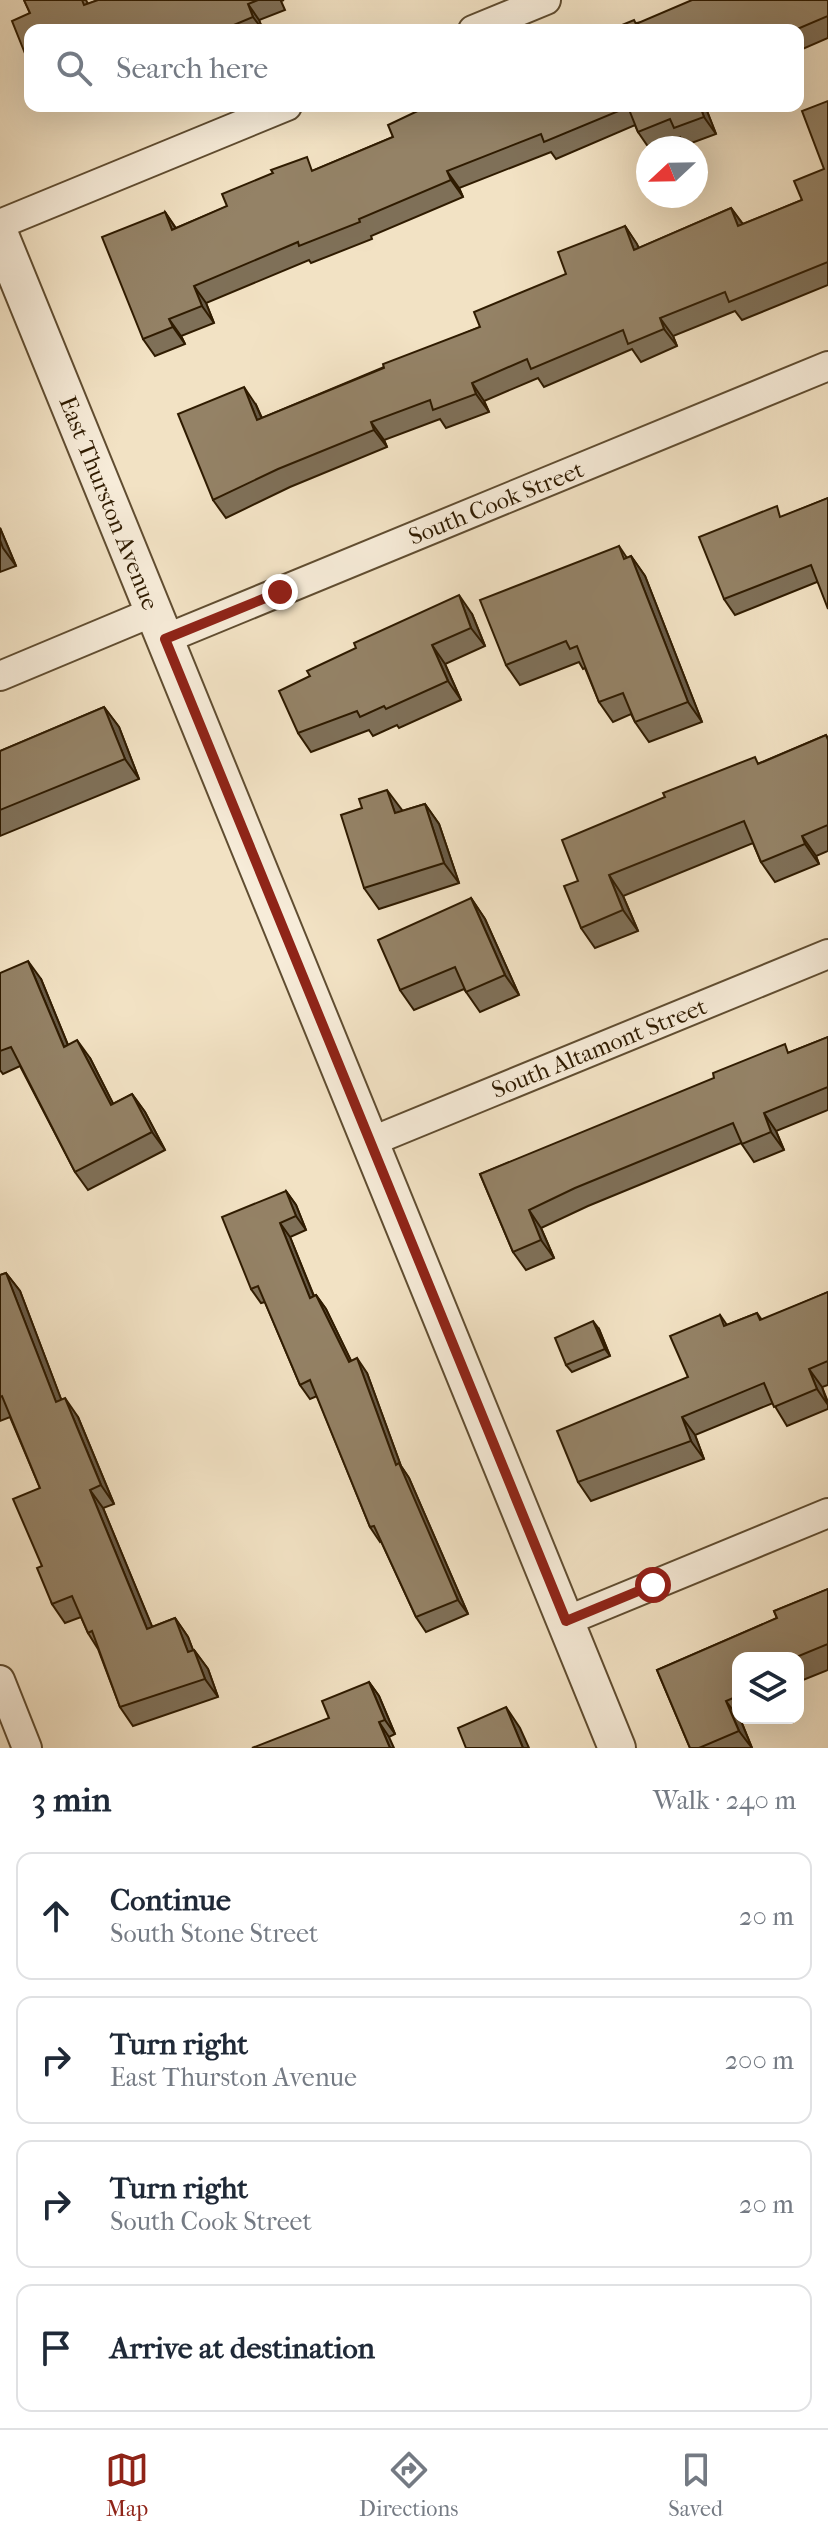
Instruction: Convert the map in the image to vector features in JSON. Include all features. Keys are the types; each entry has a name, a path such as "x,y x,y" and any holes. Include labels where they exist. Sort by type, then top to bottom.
{"street":[{"path":"488,24 546,0"},
{"path":"0,224 272,112"},
{"name":"East Thurston Avenue","path":"0,235 617,1748"},
{"name":"South Cook Street","path":"0,676 159,626 828,366"},
{"name":"South Altamont Street","path":"370,1142 828,954"},
{"path":"566,1621 828,1513"},
{"path":"0,1680 27,1748"}],"building":[{"path":"24,0 82,0 84,5 98,0 258,0 248,4 253,17 236,24 24,24 24,51 12,21 30,13"},
{"path":"692,0 828,0 828,16 804,26 636,24"},
{"path":"828,101 828,262 729,302 725,292 660,318 664,329 628,344 623,330 531,369 527,359 472,383 476,394 433,410 430,400 371,422 374,430 278,469 213,500 178,414 244,387 257,420 384,368 383,364 480,327 474,312 566,274 558,252 625,226 634,250 731,208 738,226 802,200 794,181 824,169 804,110"},
{"path":"415,112 616,112 544,142 541,134 447,171 451,180 359,219 360,222 299,246 298,242 194,286 202,306 169,319 173,327 143,339 102,237 165,212 172,230 227,206 222,194 273,173 271,170 307,157 312,171 393,137 388,125"},
{"path":"630,112 702,112 704,117 674,128 670,119 638,132"},
{"path":"828,498 828,609 811,565 724,599 699,537 777,506 780,517"},
{"path":"619,546 624,559 631,556 688,702 635,722 623,693 599,702 577,646 570,649 566,641 506,665 480,600"},
{"path":"459,595 471,628 432,645 448,681 386,709 384,706 360,717 357,711 298,733 279,691 310,676 307,671 356,648 354,643"},
{"path":"104,707 125,759 0,810 0,751"},
{"path":"826,735 828,825 802,836 805,844 761,862 744,821 609,875 623,910 581,928 564,886 578,881 562,840 665,797 663,793 755,757 758,764"},
{"path":"387,790 395,813 425,804 444,863 364,888 341,815 362,808 359,799"},
{"path":"471,898 505,975 466,992 455,967 400,990 378,940"},
{"path":"28,961 64,1047 77,1040 111,1105 132,1094 152,1132 75,1172 11,1047 0,1051 0,973"},
{"path":"828,1037 828,1087 764,1113 771,1132 742,1144 733,1123 575,1188 529,1210 541,1240 513,1252 480,1174 714,1078 713,1073 785,1044 788,1053"},
{"path":"286,1191 296,1216 280,1223 310,1298 316,1295 349,1362 357,1358 396,1465 399,1463 458,1600 416,1617 374,1526 370,1527 310,1380 300,1385 258,1286 251,1289 222,1217"},
{"path":"6,1273 56,1402 65,1398 101,1485 90,1490 147,1629 175,1618 188,1652 194,1650 205,1679 120,1707 92,1631 88,1633 72,1596 52,1604 37,1568 42,1566 13,1499 40,1488 0,1397 0,1275"},
{"path":"828,1292 828,1361 809,1369 817,1389 774,1407 764,1383 682,1417 691,1441 578,1482 557,1431 688,1377 670,1336 720,1315 724,1326 757,1313 760,1320"},
{"path":"593,1321 605,1349 566,1365 555,1338"},
{"path":"828,1589 828,1644 804,1654 732,1652 732,1698 726,1701 732,1724 736,1724 739,1731 699,1748 690,1748 657,1670 777,1618 774,1611"},
{"path":"369,1682 385,1720 379,1722 390,1748 252,1748 329,1718 322,1701"},
{"path":"506,1707 523,1748 466,1748 458,1728"}],"route":[{"path":"280,592 165,639 566,1621 653,1585"}]}
